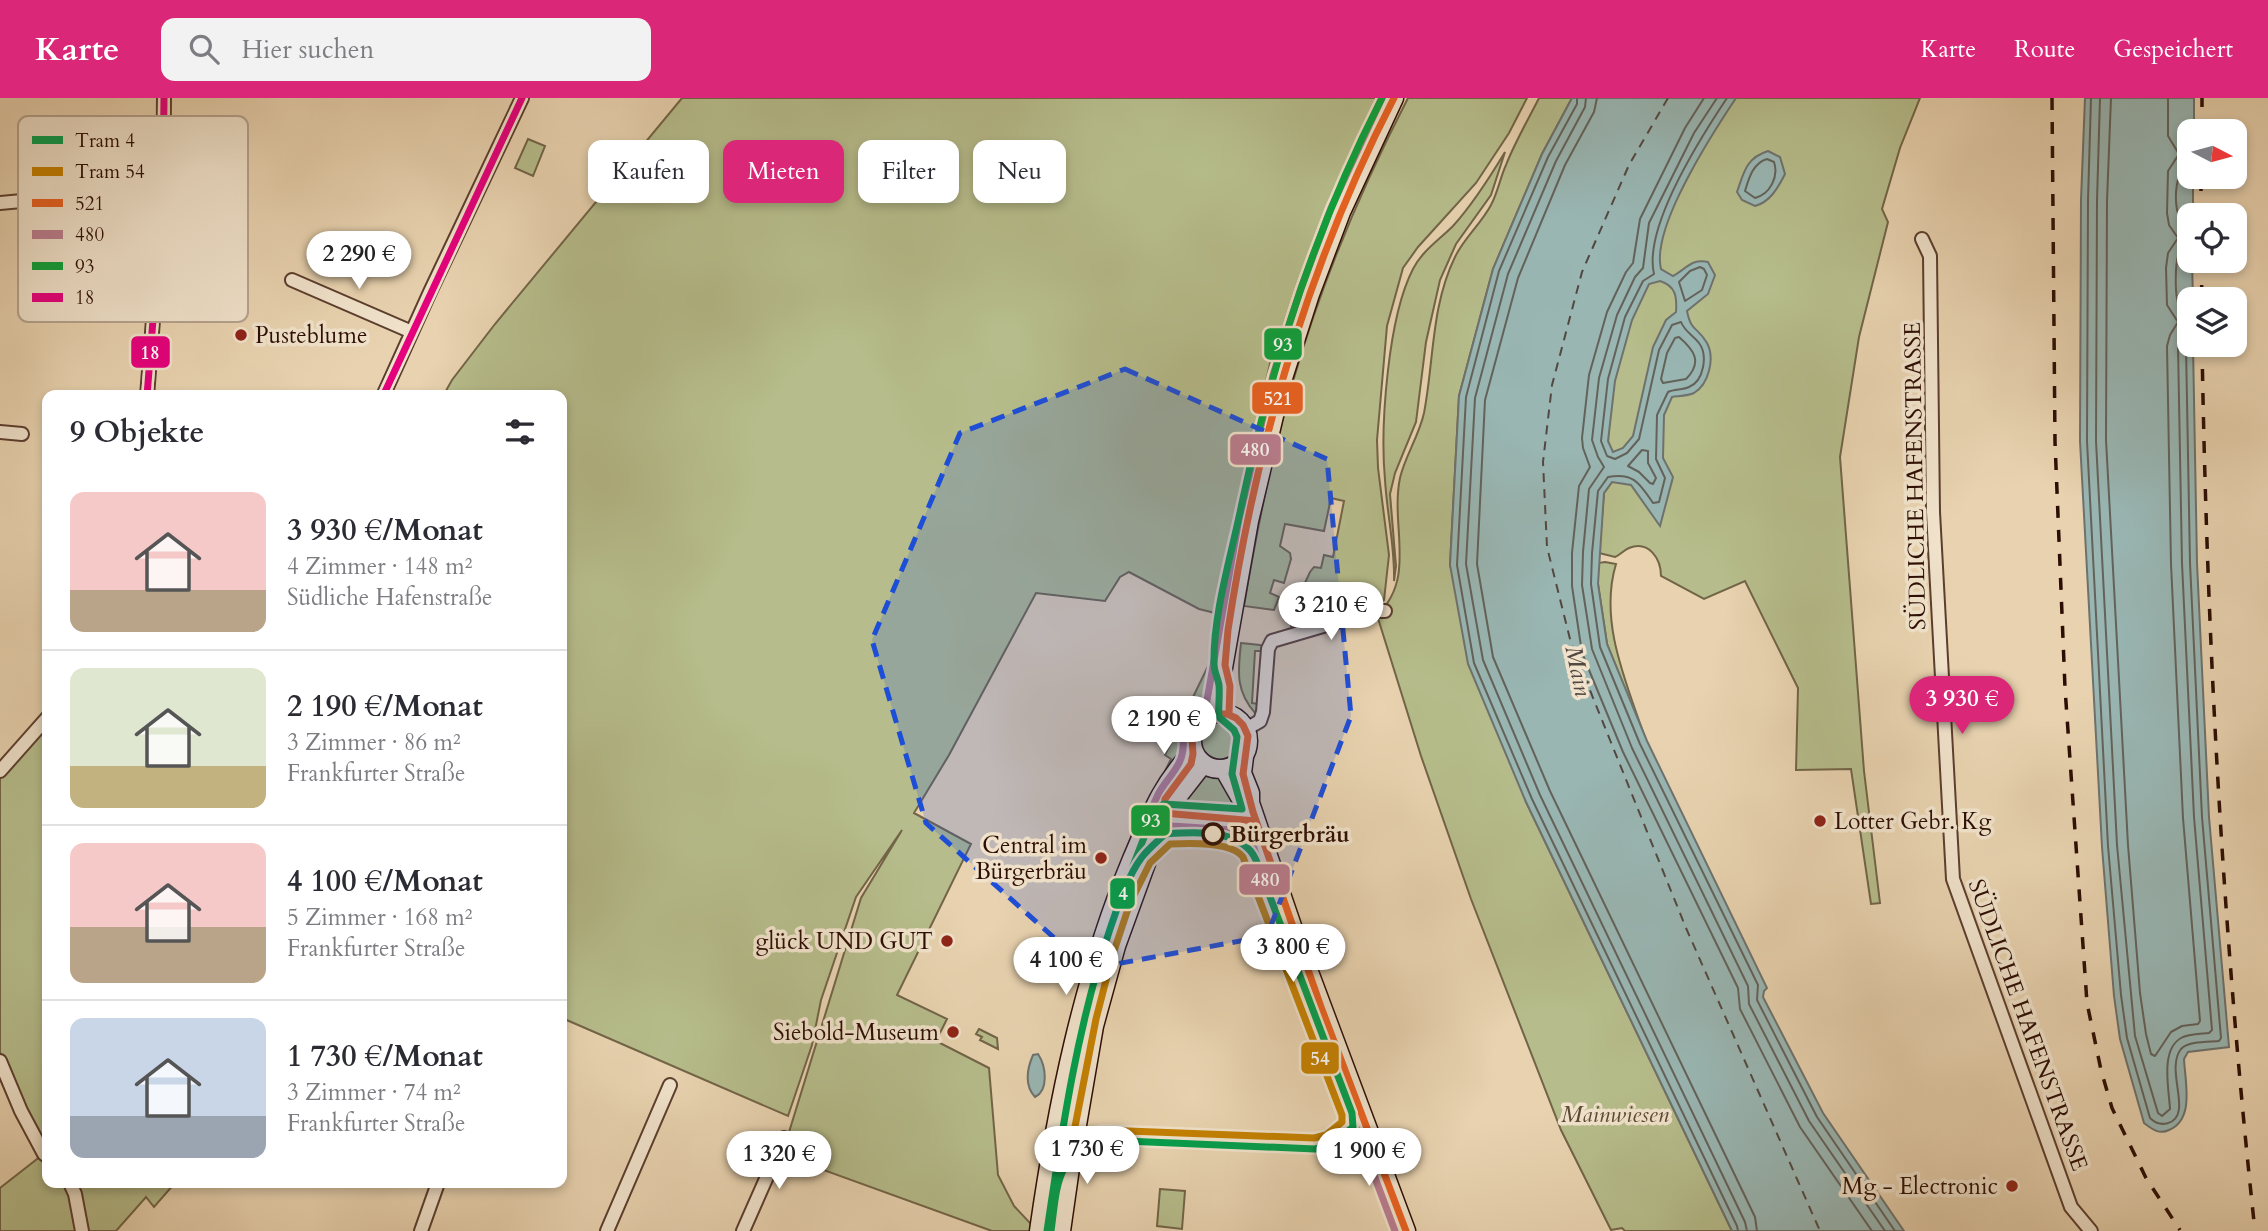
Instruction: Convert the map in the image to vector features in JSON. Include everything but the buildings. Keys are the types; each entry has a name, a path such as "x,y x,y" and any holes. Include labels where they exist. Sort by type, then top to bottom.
{"main road":[{"path":"1222,714 1229,683 1224,666 1228,635 1249,522 1283,377 1341,212 1394,98"},
{"path":"1199,759 1192,737 1200,721 1222,714 1251,726 1242,773 1250,793 1250,803 1294,932 1406,1231"},
{"path":"1039,1231 1086,1024 1127,872 1160,793 1188,757 1199,759 1212,769 1224,769 1232,767 1244,757"},
{"path":"1224,769 1240,797 1250,803"},
{"path":"1061,1231 1075,1077"}],"street":[{"path":"164,98 164,116"},
{"path":"386,390 522,98"},
{"path":"0,203 18,201"},
{"name":"SÜDLICHE HAFENSTRASSE","path":"1922,239 1930,256 1933,512 1953,879 2071,1207 2091,1231"},
{"path":"292,280 412,332"},
{"path":"147,390 153,322"},
{"path":"0,432 22,434"},
{"path":"1251,726 1260,721 1263,712 1268,649 1272,641 1374,611 1385,611"},
{"path":"0,771 42,724"},
{"path":"0,1061 20,1111 42,1148"},
{"path":"607,1231 670,1085"},
{"path":"743,1231 784,1138"},
{"path":"72,1188 82,1231"},
{"path":"421,1231 436,1188"}],"highlighted area":[{"path":"1125,369 1327,459 1351,716 1267,936 1089,969 926,823 872,640 960,433"}],"green space":[{"path":"682,98 1382,98 1359,137 1271,359 1215,613 1199,609 1129,572 1120,577 1105,601 1036,593 949,755 914,813 971,844 897,995 947,1019 936,1041 989,1068 998,1175 1014,1206 1031,1224 1030,1231 992,1231 782,1155 861,898 902,830 856,897 821,1000 812,1045 788,1116 567,1020 567,390 446,390 595,203 709,203 709,140 647,140"},
{"path":"1408,98 1527,98 1509,133 1476,183 1418,247 1403,268 1387,326 1377,440 1389,555 1384,600 1377,606 1295,629 1291,626 1291,613 1310,572 1314,567 1321,568 1324,555 1333,557 1344,501 1331,498 1324,531 1285,524 1280,546 1290,553 1291,559 1284,583 1274,580 1270,593 1279,597 1274,610 1244,606 1266,491 1286,406 1330,270 1359,200"},
{"name":"Mainwiesen","path":"1539,98 1572,98 1542,154 1493,269 1459,396 1450,565 1526,802 1732,1231 1611,1230 1561,1130 1471,899 1421,756 1377,615 1389,600 1396,585 1400,551 1400,478 1424,413 1441,295 1455,257 1491,205 1510,156"},
{"path":"1735,98 1920,98 1900,148 1882,209 1888,222 1859,337 1840,457 1864,771 1880,903 1871,904 1851,769 1796,770 1798,688 1745,581 1704,599 1661,576 1659,563 1648,549 1636,546 1615,557 1599,553 1604,493 1652,443 1692,331 1675,279 1657,268 1665,221 1707,140"},
{"path":"528,139 545,146 533,176 515,168"},
{"path":"1505,152 1491,195 1456,244 1440,280 1426,342 1416,422 1395,473 1390,494 1396,566 1394,581 1385,480 1384,431 1388,372 1397,315 1413,269 1426,251 1467,209"},
{"path":"1661,279 1676,284 1678,313 1636,441 1617,457 1611,453 1608,445 1610,381 1625,331 1650,280"},
{"path":"1598,563 1616,564 1611,586 1613,631 1624,676 1646,741 1607,644 1598,584"},
{"path":"1215,638 1219,638 1210,701 1191,722 1186,732 1185,749 1165,776 1163,775 1171,759 1165,755 1211,660"},
{"path":"1241,643 1263,647 1263,651 1255,651 1252,703 1260,704 1256,714 1241,689"},
{"path":"1220,718 1236,725 1243,741 1236,757 1220,764 1204,757 1197,741 1204,725"},
{"path":"42,733 42,1145 17,1099 0,1052 0,777"},
{"path":"1205,775 1217,777 1228,787 1237,802 1234,812 1205,814 1190,812 1179,806"},
{"path":"979,1029 997,1038 998,1049 980,1040 982,1037 976,1034"},
{"path":"42,1155 42,1188 171,1188 154,1207 146,1197 116,1231 0,1231 0,1188"},
{"path":"1160,1189 1185,1191 1182,1229 1157,1226"}],"water":[{"name":"Main","path":"1572,98 1736,98 1674,206 1660,251 1661,269 1673,276 1693,263 1702,261 1708,262 1715,275 1708,294 1687,311 1691,323 1707,343 1709,370 1703,384 1694,393 1672,397 1664,415 1663,458 1673,477 1660,526 1631,485 1612,482 1604,493 1598,584 1607,644 1647,741 1767,988 1763,997 1823,1113 1904,1231 1732,1231 1526,802 1468,664 1450,565 1459,396 1493,269 1542,154","holes":["1660,281 1674,293 1676,312 1666,320 1653,347 1633,436 1623,448 1613,452 1608,441 1615,381 1632,320 1649,284"]},
{"path":"2085,98 2194,98 2194,119 2177,119 2177,189 2193,189 2193,203 2177,203 2177,273 2192,273 2193,287 2177,287 2177,357 2193,357 2197,563 2209,817 2229,1047 2188,1052 2184,1059 2187,1089 2185,1109 2177,1125 2162,1132 2144,1123 2120,1039 2114,996 2102,847 2080,441 2081,200"},
{"path":"1768,151 1780,157 1785,174 1769,198 1755,206 1742,200 1737,192 1750,162"},
{"path":"1038,1054 1045,1077 1042,1089 1035,1097 1029,1087 1028,1077 1033,1055"}],"ferry route":[{"path":"1668,98 1629,165 1582,272 1552,385 1543,462 1547,547 1571,643 1686,928 1820,1231"}],"railway":[{"path":"2052,98 2055,442 2065,688 2087,1003 2112,1108 2146,1178 2180,1230"},
{"path":"2202,98 2202,119"},
{"path":"2201,189 2201,203"},
{"path":"2201,273 2202,287"},
{"path":"2202,357 2218,788 2234,1010 2255,1231"}],"tram line":[{"name":"4","path":"1047,1231 1065,1117 1088,1003 1110,929 1132,873 1145,854 1165,834 1216,834 1240,842 1256,860 1352,1113 1353,1127 1331,1145 1315,1149 1102,1140 1075,1154 1067,1164 1057,1187 1051,1231"},
{"name":"54","path":"1198,843 1220,846 1243,857 1342,1115 1342,1122 1326,1135 1314,1138 1102,1130 1082,1135 1072,1142 1096,1019 1112,957 1130,903 1150,863 1170,844 1198,843"}],"transit line":[{"name":"18","path":"164,98 164,116"},
{"name":"18","path":"386,390 522,98"},
{"name":"480","path":"1382,98 1331,208 1273,375 1239,519 1206,706 1188,719 1179,763 1157,797 1152,811 1157,822 1172,826 1248,831 1284,936 1395,1231"},
{"name":"93","path":"1051,1230 1070,1094 1091,994 1112,922 1155,809 1164,804 1242,809 1232,774 1237,737 1234,730 1219,717 1219,685 1214,664 1220,604 1267,398 1298,296 1336,195 1382,98"},
{"name":"521","path":"1229,714 1230,686 1225,665 1228,630 1270,425 1289,357 1336,225 1394,98"},
{"name":"18","path":"147,390 153,322"},
{"name":"521","path":"1256,821 1163,813 1165,799 1191,764 1192,739 1198,725 1205,718 1215,714 1227,714 1243,725 1248,736 1243,774 1253,812 1321,1007 1406,1231"}],"place":[{"name":"Pusteblume","path":"241,335"},
{"name":"Lotter Gebr. Kg","path":"1820,821"},
{"name":"Bürgerbräu","path":"1213,834"},
{"name":"Central im Bürgerbräu","path":"1101,858"},
{"name":"glück UND GUT","path":"947,941"},
{"name":"Siebold-Museum","path":"953,1032"},
{"name":"Mg - Electronic","path":"2012,1186"}]}
